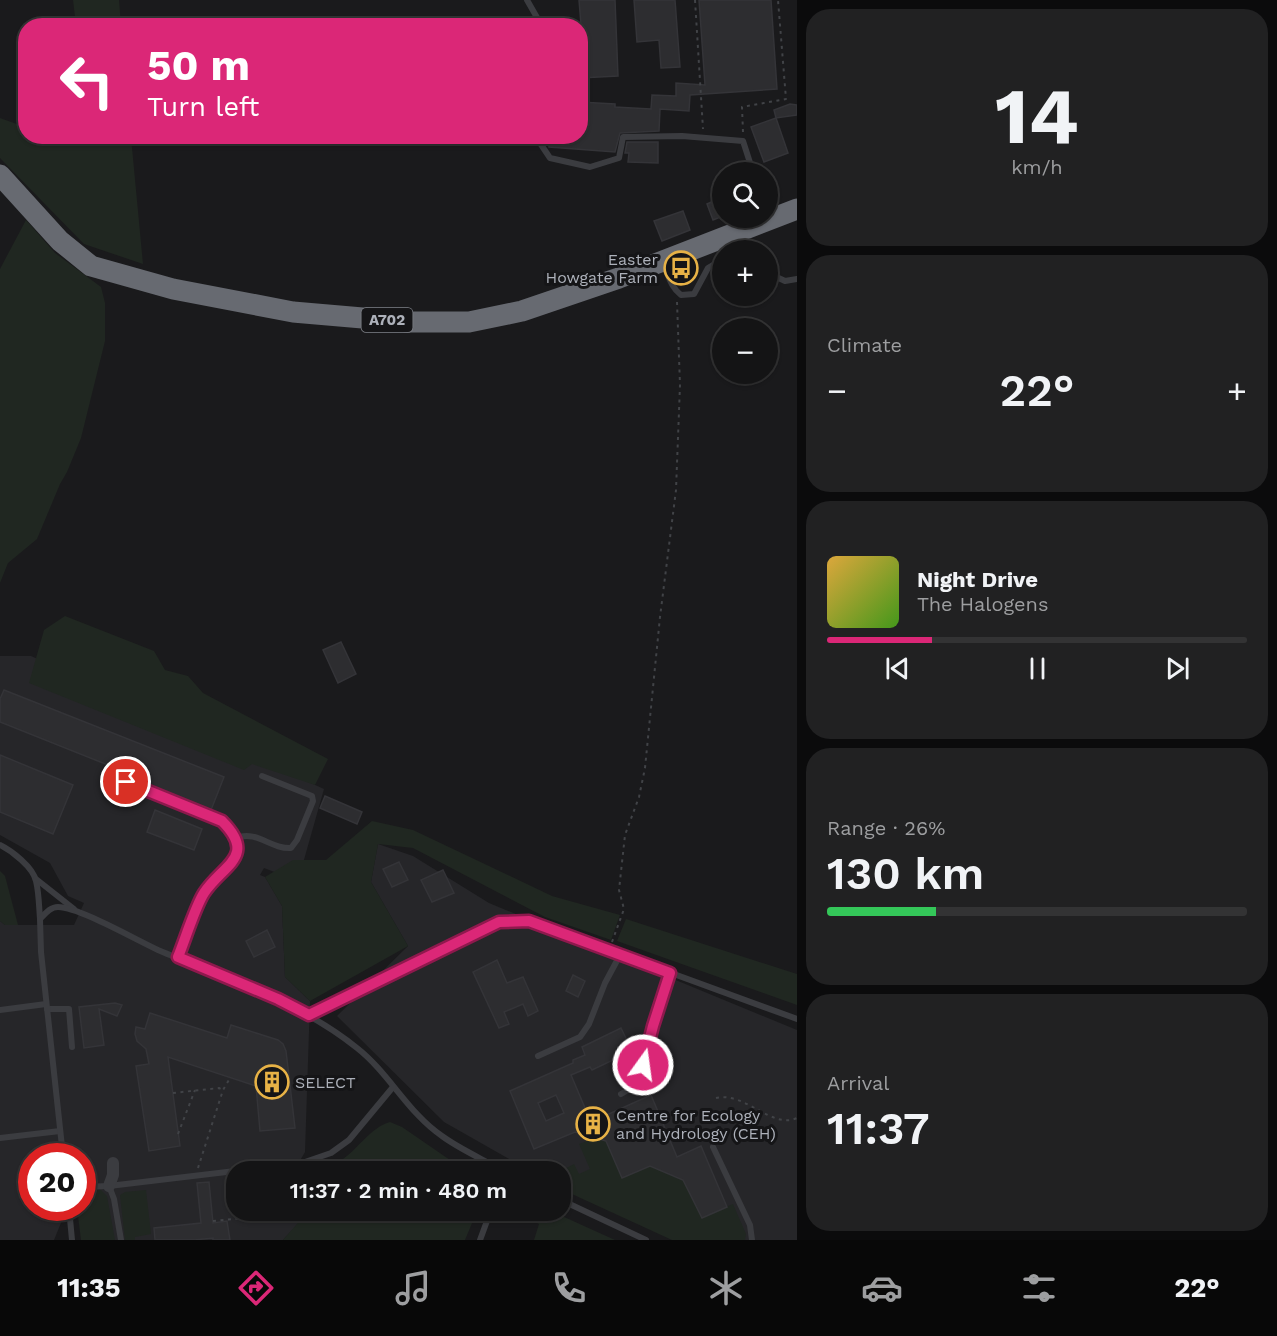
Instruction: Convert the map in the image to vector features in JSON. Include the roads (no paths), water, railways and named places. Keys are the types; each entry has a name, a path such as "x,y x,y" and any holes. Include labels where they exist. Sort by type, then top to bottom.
{"highway":[{"name":"A702","path":"0,175 60,241 91,266 173,288 293,312 409,322 469,322 522,311 662,261 732,228"},
{"name":"A702","path":"778,209 797,209"}],"street":[{"path":"109,1186 113,1175 112,1163"}],"lane":[{"path":"527,0 537,18"},
{"path":"541,144 550,158 590,167 620,158 623,137 743,141 750,162"},
{"path":"662,261 672,287 681,295 694,294 708,268 712,266"},
{"path":"778,278 785,281 797,279"},
{"path":"235,838 252,835 284,848 291,848 297,840 313,801 312,796 262,776"},
{"path":"126,782 222,821 232,831 235,838 237,845 235,859 204,892 178,957"},
{"path":"0,844 29,868 36,879 76,911"},
{"path":"36,879 41,952 61,1143"},
{"path":"40,919 48,910 57,907 76,911 278,999 309,1015 358,1048 406,1103 441,1136 486,1161"},
{"path":"309,1015 499,922 529,921 797,1019"},
{"path":"538,1056 580,1037 589,1024 605,983 621,955"},
{"path":"621,1094 635,1086 641,1079 653,1026 670,973"},
{"path":"0,1010 47,1006 69,1009 72,1047"},
{"path":"96,1186 302,1163 331,1153 349,1140 393,1087"},
{"path":"0,1138 60,1131"},
{"path":"713,1147 750,1225 752,1240"},
{"path":"109,1186 114,1198 121,1240"},
{"path":"571,1205 646,1240"},
{"path":"70,1221 72,1240"},
{"path":"480,1240 487,1221"},
{"path":"482,1233 490,1235"}],"place":[{"name":"Easter Howgate Farm","path":"681,268"},
{"name":"SELECT","path":"272,1082"},
{"name":"Centre for Ecology and Hydrology (CEH)","path":"593,1124"}]}
